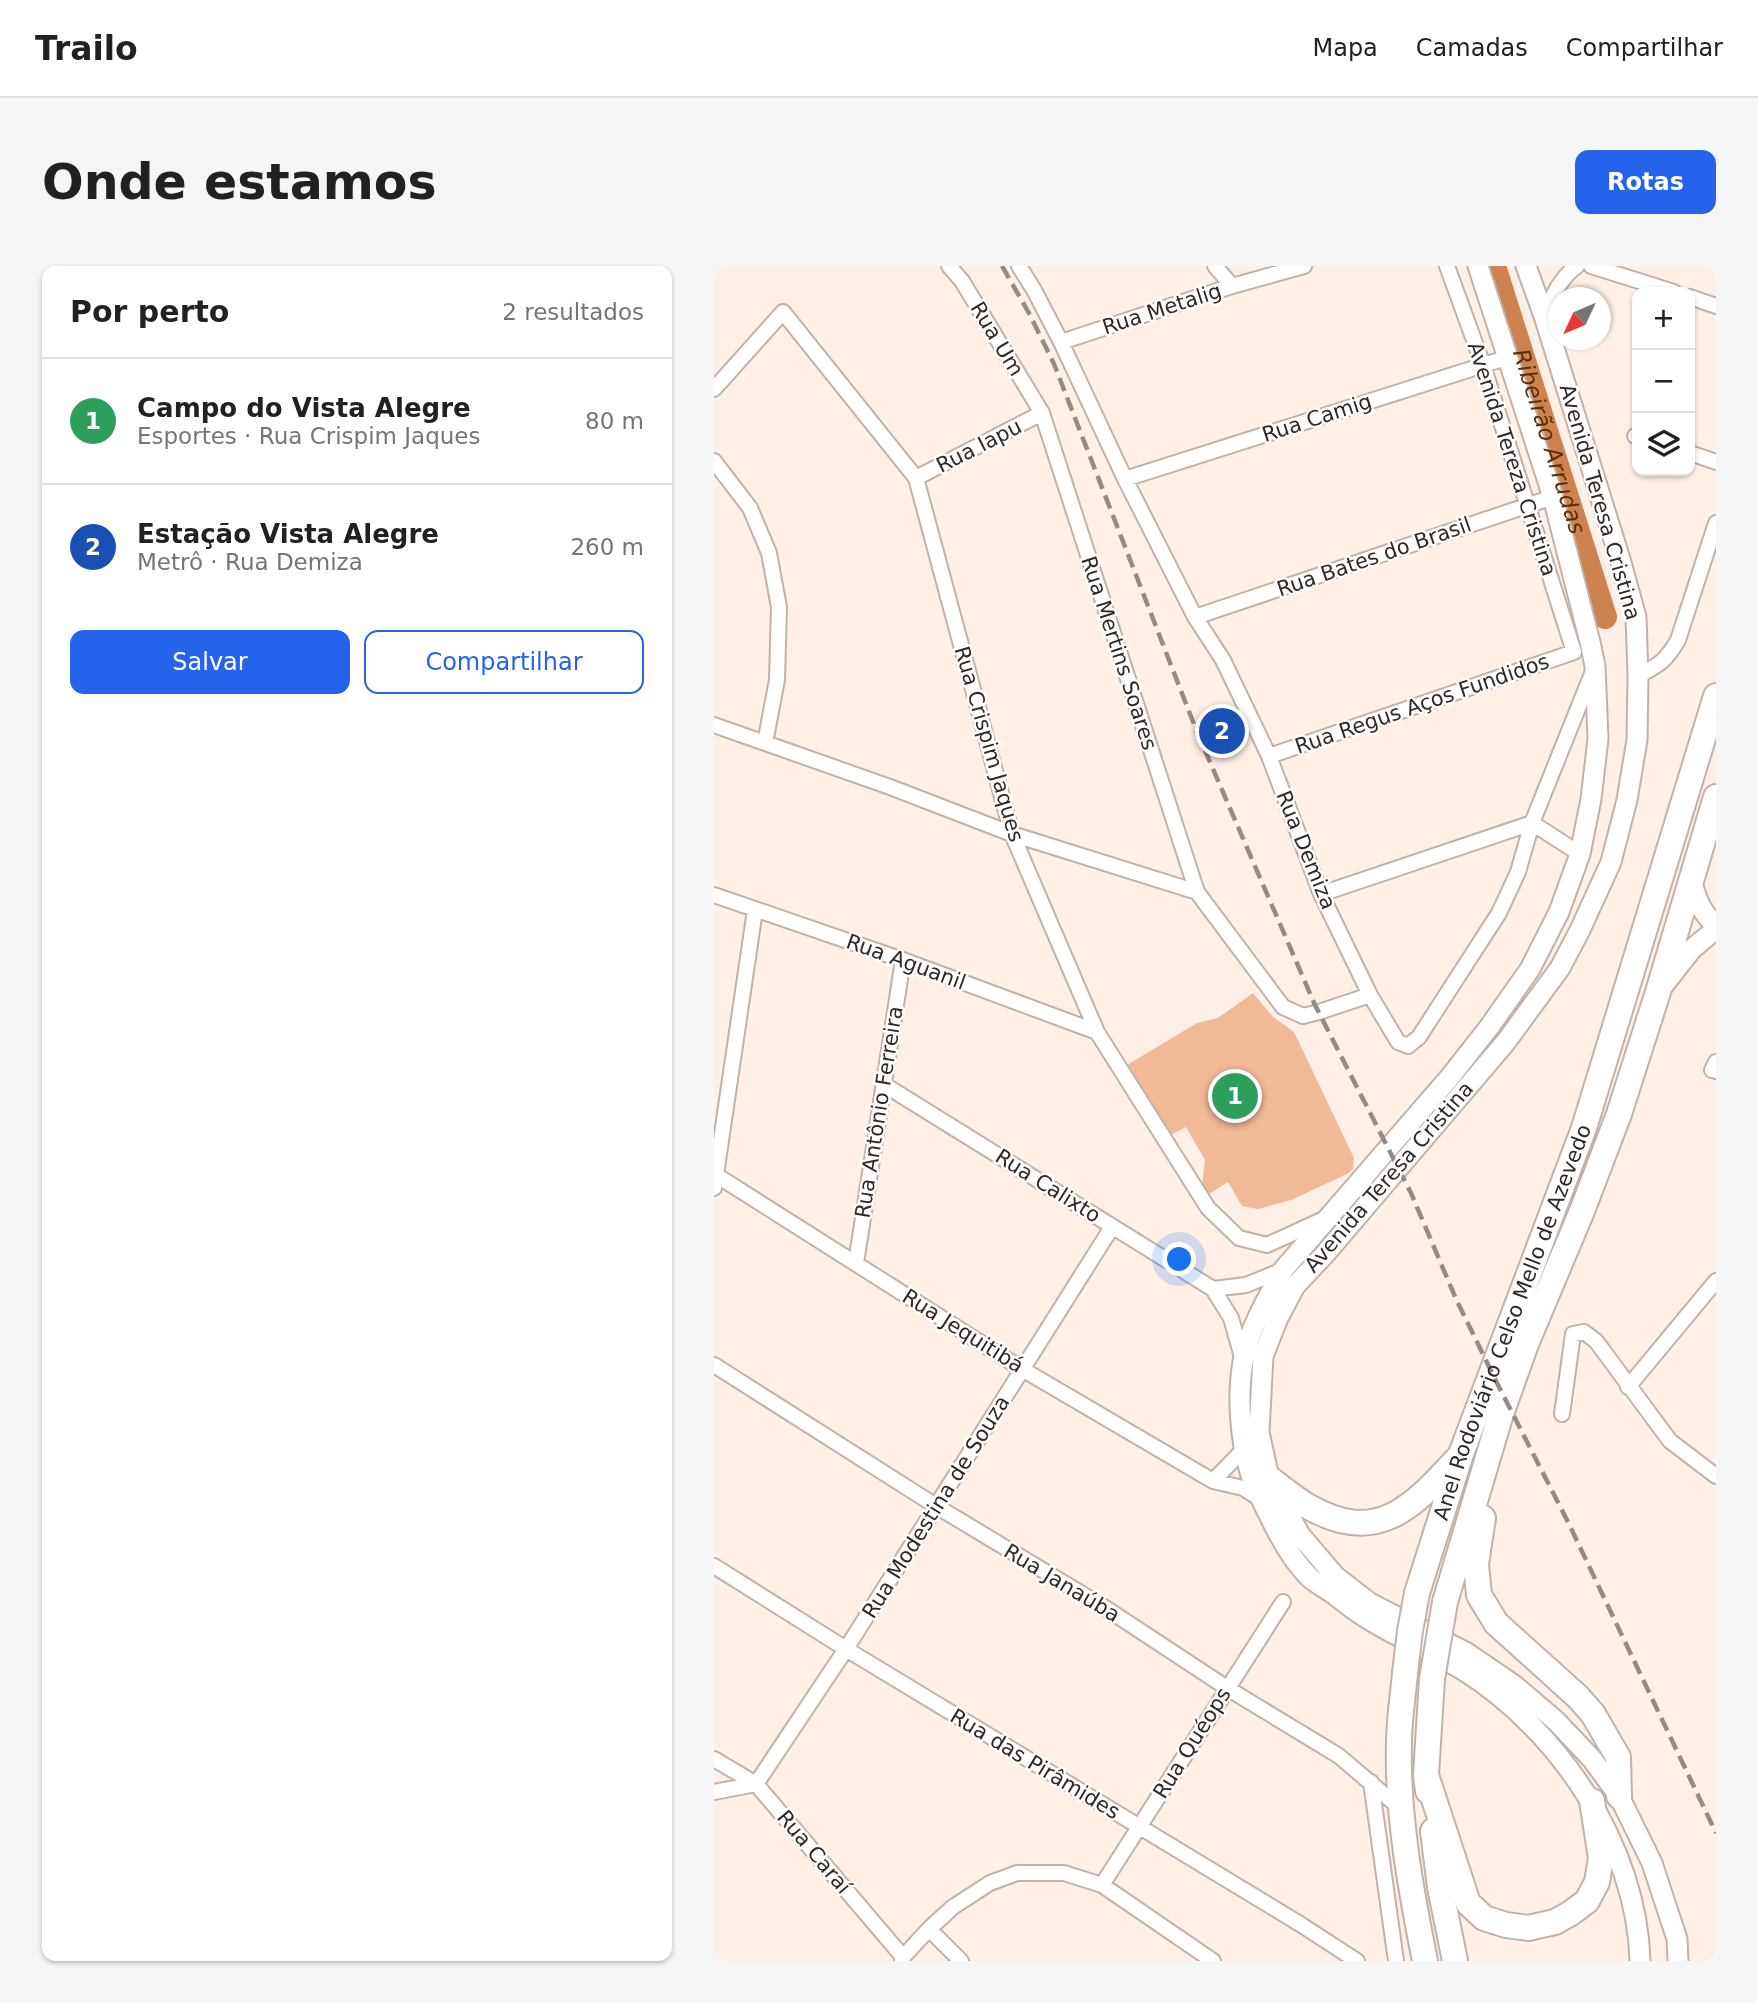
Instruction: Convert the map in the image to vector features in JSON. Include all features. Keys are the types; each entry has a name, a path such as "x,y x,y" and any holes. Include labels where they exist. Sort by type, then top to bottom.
{"highway":[{"name":"Anel Rodoviário Celso Mello de Azevedo","path":"1425,1961 1409,1881 1399,1743 1410,1631 1417,1593 1461,1454 1584,1128 1716,696"},
{"name":"Anel Rodoviário Celso Mello de Azevedo","path":"1455,1961 1440,1887 1426,1775 1432,1679 1445,1602 1500,1417 1526,1344 1582,1211 1614,1126 1658,992 1716,797"},
{"path":"1500,1417 1476,1564 1479,1595 1496,1623 1578,1697 1593,1714 1618,1757 1619,1796"},
{"path":"1265,1489 1339,1521 1368,1524 1407,1508 1461,1454"},
{"path":"1426,1775 1468,1903 1484,1918 1528,1928 1555,1922 1571,1913 1587,1901 1597,1882 1601,1857 1592,1801"}],"main road":[{"name":"Avenida Teresa Cristina","path":"1478,266 1553,497 1590,642 1595,666 1598,739 1591,799 1580,854 1559,912 1530,969 1450,1077 1283,1270 1258,1318 1243,1360 1241,1408 1244,1449 1251,1472 1335,1576 1370,1604 1467,1653 1514,1685 1556,1721 1592,1759 1619,1796 1652,1863 1677,1939 1678,1961"},
{"name":"Avenida Teresa Cristina","path":"1526,266 1544,316 1636,617 1637,740 1627,800 1611,862 1560,968 1505,1043 1295,1286 1278,1318 1263,1356 1259,1391 1259,1432 1265,1489 1283,1544 1309,1577 1365,1617 1463,1670 1511,1706 1550,1746 1592,1801 1619,1859 1632,1899 1640,1961"},
{"path":"1658,992 1692,949 1716,928 1697,902 1691,879"}],"street":[{"name":"Rua Um","path":"949,266 962,281 1042,413"},
{"name":"Rua Demiza","path":"1019,266 1034,290 1195,617 1223,660 1269,756 1321,894 1370,995 1398,1042 1408,1046 1419,1037 1499,913 1518,872 1532,823 1595,666"},
{"path":"1215,266 1232,286"},
{"name":"Rua Metalig","path":"1060,342 1232,286 1304,266"},
{"name":"Avenida Tereza Cristina","path":"1447,266 1483,365 1574,652"},
{"path":"1544,316 1554,294 1568,273 1577,266"},
{"path":"1591,266 1658,287"},
{"path":"1695,299 1716,306"},
{"name":"Rua Crispim Jaques","path":"714,389 783,312 916,478 1012,834 1097,1032 1208,1208 1239,1238 1267,1245 1329,1216"},
{"name":"Rua Camig","path":"1125,479 1509,357"},
{"name":"Rua Iapu","path":"916,478 1042,413"},
{"name":"Rua Mertins Soares","path":"1042,413 1197,892 1283,1007 1303,1016 1370,995"},
{"path":"1695,455 1716,462"},
{"path":"714,461 750,508 769,553 779,607 777,680 765,743"},
{"name":"Rua Bates do Brasil","path":"1195,617 1553,497"},
{"path":"1638,676 1659,665 1669,656 1678,640 1716,523"},
{"name":"Rua Regus Aços Fundidos","path":"1269,756 1574,652"},
{"path":"714,725 890,787 1012,834 1197,892"},
{"path":"1321,894 1532,823 1580,854"},
{"name":"Rua Aguanil","path":"714,895 903,960 1097,1032"},
{"path":"715,1182 755,910"},
{"name":"Rua Antônio Ferreira","path":"856,1263 903,960"},
{"name":"Rua Calixto","path":"883,1084 1213,1289 1231,1318 1243,1360"},
{"name":"Rua Jequitibá","path":"715,1182 856,1263 1022,1368 1213,1481 1243,1488 1265,1489"},
{"name":"Rua Modestina de Souza","path":"756,1784 846,1649 1112,1227"},
{"path":"1213,1289 1246,1285 1283,1270"},
{"path":"1628,1387 1716,1281"},
{"path":"1562,1414 1573,1334 1584,1332 1596,1341 1670,1441 1716,1476"},
{"name":"Rua Janaúba","path":"714,1365 1339,1756 1402,1810"},
{"path":"1213,1481 1244,1449"},
{"name":"Rua das Pirâmides","path":"714,1566 1357,1961"},
{"name":"Rua Quéops","path":"1102,1885 1283,1602"},
{"name":"Rua Caraí","path":"714,1759 756,1784 902,1959"},
{"path":"1371,1782 1396,1961"},
{"path":"714,1792 756,1784"},
{"path":"902,1959 953,1907 990,1883 1017,1873 1064,1873 1102,1885 1213,1961"},
{"path":"929,1929 961,1961"}],"shaded area":[{"path":"1253,993 1272,1016 1294,1032 1354,1158 1353,1169 1347,1174 1291,1200 1258,1209 1242,1206 1228,1182 1209,1194 1202,1185 1205,1160 1186,1127 1169,1136 1127,1065 1197,1023 1218,1018"}],"waterway":[{"name":"Ribeirão Arrudas","path":"1494,266 1605,617"}],"railway":[{"path":"1002,266 1054,364 1197,732 1315,1005 1411,1193 1456,1299 1568,1522 1716,1833"}],"place":[{"name":"Estação Vista Alegre","path":"1222,731"},
{"name":"Campo do Vista Alegre","path":"1235,1096"}]}
